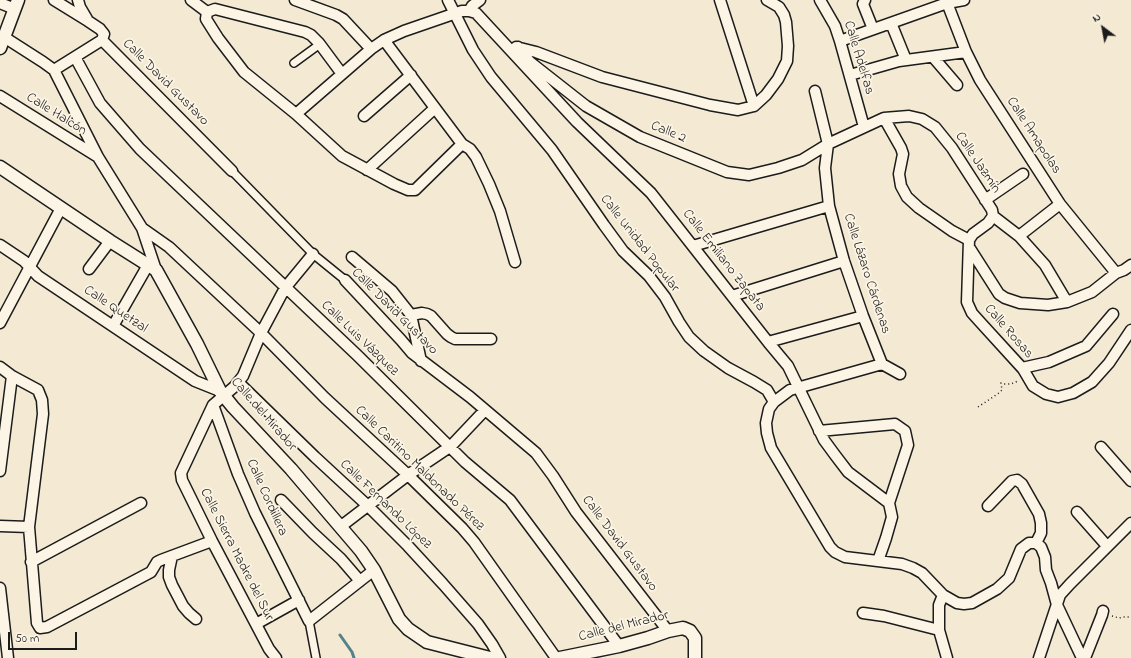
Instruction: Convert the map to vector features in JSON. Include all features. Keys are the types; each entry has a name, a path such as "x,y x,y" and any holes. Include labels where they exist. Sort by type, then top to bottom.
{"street":[{"path":"54,0 88,20"},
{"path":"78,0 80,7 88,20"},
{"path":"191,0 207,12"},
{"path":"295,0 343,18 371,49"},
{"name":"Calle Unidad Popular","path":"448,0 473,50 491,77 552,150 623,251 649,276 665,297 689,338 728,368 767,390 774,402"},
{"path":"296,114 371,49 384,40 404,31 462,11 469,11 472,6 480,0"},
{"path":"720,0 754,106"},
{"path":"504,44 536,52 602,77 710,105 738,110 754,106 766,95 778,79 787,61 788,46 784,15 778,7 767,0"},
{"name":"Calle Adelfas","path":"820,0 835,26 864,128"},
{"path":"865,0 863,4 873,29"},
{"path":"840,41 946,1 964,0"},
{"name":"Calle Amapolas","path":"946,1 966,52 980,80 1060,204 1116,273"},
{"path":"0,3 17,5 2,42 43,62 54,70 98,157 142,228 152,268 113,326"},
{"path":"207,12 215,9 305,32 311,35 320,44 342,74"},
{"name":"Calle Emiliano Zapata","path":"469,11 476,13 577,122 651,193 788,366 824,440 848,472 889,503"},
{"path":"207,12 206,19 218,38 244,72 296,114 342,156 394,184 408,190 415,190 462,144"},
{"name":"Calle David Gustavo","path":"88,20 100,29 103,37 232,171 313,254 344,280 412,353 470,397 536,453 576,512 668,631"},
{"path":"891,23 906,60"},
{"path":"54,70 103,37"},
{"path":"384,40 462,144 470,149 476,157 500,211 515,262"},
{"path":"294,63 320,44"},
{"name":"Calle 2","path":"518,47 530,62 586,106 640,137 727,172 749,175 778,168 802,160 828,144"},
{"path":"850,75 874,67 906,60 966,52"},
{"name":"Calle Luis Vázquez","path":"75,57 100,103 140,150 357,355 451,446 465,462 510,500 619,646"},
{"path":"933,57 957,85"},
{"path":"364,116 411,76"},
{"path":"815,91 828,144"},
{"name":"Calle Halcón","path":"0,96 98,157"},
{"path":"367,170 435,108"},
{"name":"Calle Jazmín","path":"828,144 884,118 909,116 922,119 935,127 952,148 992,210 993,216 1019,236 1045,265 1067,302"},
{"path":"884,118 901,148 902,154 899,174 901,186 907,197 919,208 969,243 999,294 1005,298 1020,303 1048,305 1067,302 1092,292 1116,273 1131,265"},
{"name":"Calle Lázaro Cárdenas","path":"828,144 825,168 829,206 844,262 882,364"},
{"name":"Calle del Mirador","path":"0,167 152,268 197,344 222,394 291,470 361,551 374,570 399,619 408,629 427,642 490,658"},
{"path":"985,200 1023,174"},
{"path":"1019,236 1060,204"},
{"path":"693,246 829,206"},
{"path":"0,323 61,208"},
{"path":"969,243 973,234 988,224 993,216"},
{"name":"Calle Caritino Maldonado Pérez","path":"142,228 169,247 462,528 474,542 556,658"},
{"path":"89,269 110,241"},
{"name":"Calle Rosas","path":"969,243 967,302 972,313 1024,372 1033,386 1046,394 1058,397 1073,393 1092,382 1108,363 1131,330"},
{"name":"Calle Quetzal","path":"0,245 24,261 38,276 195,381 222,394"},
{"path":"213,405 222,394 234,387 243,376 260,333 285,288 313,254"},
{"path":"352,257 392,291 411,315 421,361"},
{"path":"732,296 844,262"},
{"path":"411,315 422,313 431,316 447,334 455,339 491,339"},
{"path":"1024,372 1086,346 1113,314"},
{"path":"768,342 863,316"},
{"path":"900,374 882,364 790,390 774,402 769,409 766,424 767,434 772,448 830,547 835,552 845,557 902,564 913,568 922,573 943,595 957,603 964,604 972,603 997,589 1009,578 1021,549 1029,543 1036,543 1041,547 1045,557 1046,570 1057,605 1082,658"},
{"path":"0,367 12,376 38,390 42,400 43,414 29,527 37,623 40,628 47,627 151,572 157,562 212,541"},
{"path":"0,471 12,376"},
{"name":"Calle Fernando López","path":"238,382 408,546 481,629 500,658"},
{"name":"Calle Sierra Madre del Sur","path":"213,405 181,473 182,480 212,541 269,649 276,658"},
{"name":"Calle Cordillera","path":"213,405 254,513 309,621"},
{"path":"340,528 408,475 451,446 485,410"},
{"path":"819,431 895,424 906,431 908,444 889,503 892,517 878,561"},
{"path":"1101,447 1131,481"},
{"path":"988,506 1012,481 1017,480 1022,484 1039,514 1041,533 1036,543"},
{"path":"280,500 341,560 360,581"},
{"path":"31,562 141,503"},
{"path":"1077,512 1107,546"},
{"path":"1039,658 1060,595 1131,523"},
{"path":"0,526 29,527"},
{"path":"172,556 169,570 172,585 183,606 188,613 196,619"},
{"path":"316,658 309,621 374,570"},
{"path":"0,588 8,658"},
{"path":"943,595 939,605 939,630 947,658"},
{"path":"256,624 299,600"},
{"path":"1085,658 1103,611"},
{"path":"863,614 884,616 939,630"},
{"name":"Calle del Mirador","path":"560,658 619,646 683,628 690,631 695,638 695,658"}],"path":[{"path":"978,407 1002,390 1001,383 1011,384 1024,372"},
{"path":"1103,611 1119,618 1131,617"}],"waterway":[{"path":"340,635 352,652 354,658"}]}
